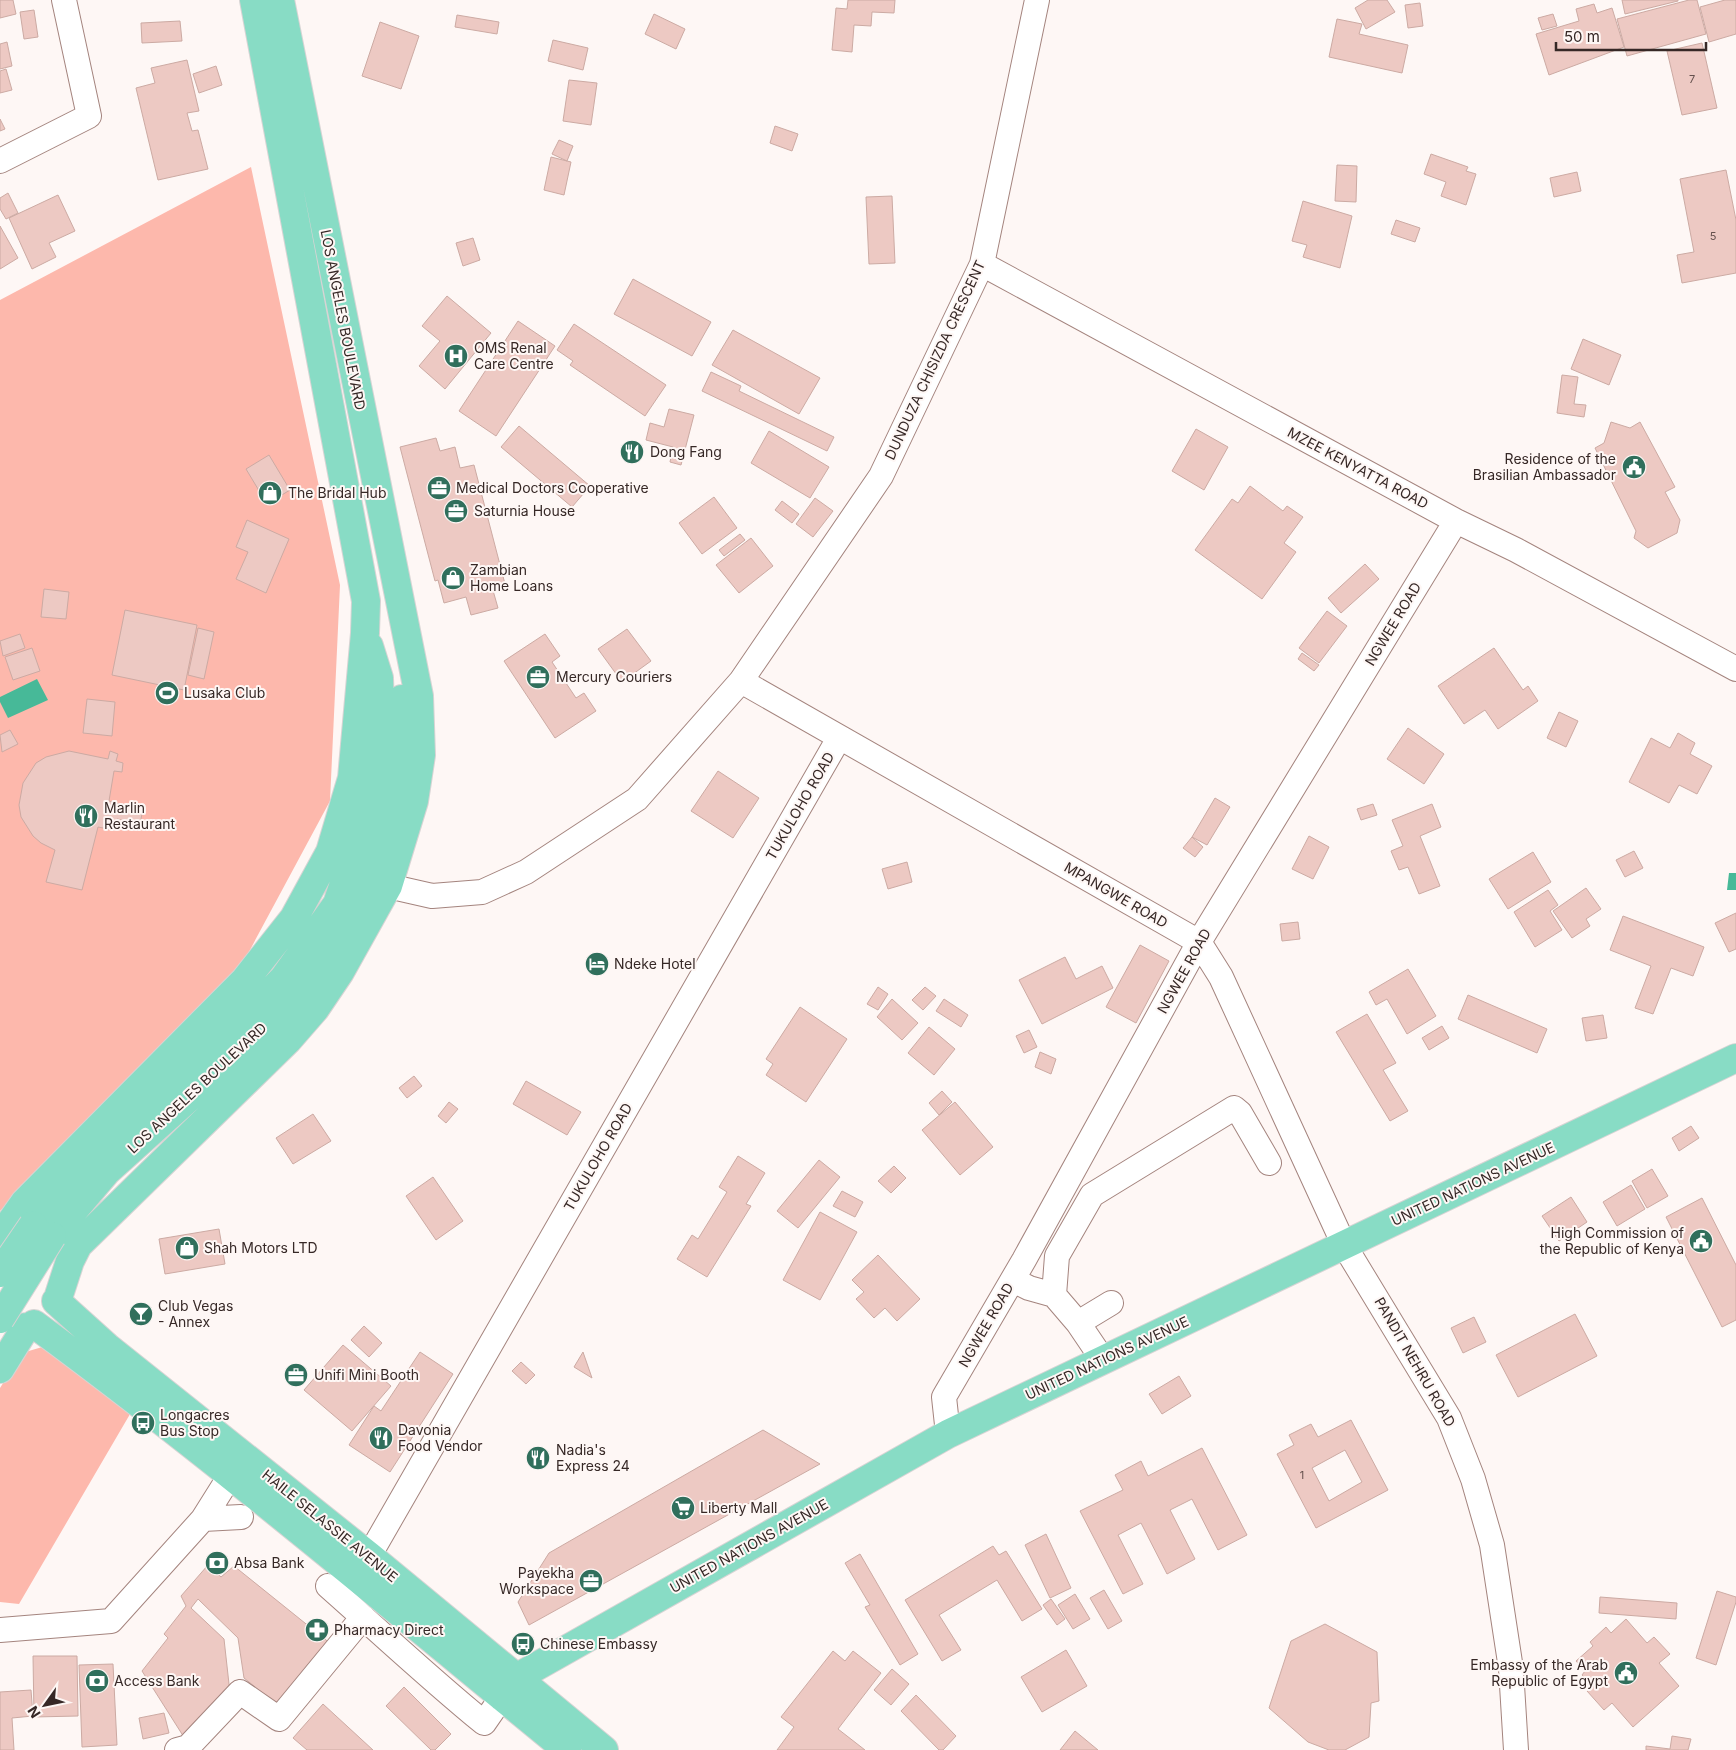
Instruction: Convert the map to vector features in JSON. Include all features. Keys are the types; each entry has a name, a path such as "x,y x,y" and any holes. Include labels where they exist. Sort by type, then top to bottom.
{"main road":[{"name":"LOS ANGELES BOULEVARD","path":"0,1238 25,1202 245,980 294,918 330,852 352,778 366,633 366,601 254,0"},
{"name":"LOS ANGELES BOULEVARD","path":"58,1298 70,1260 78,1245 288,1040 315,1009 340,972 388,886 414,801 421,755 419,696 406,640 280,0"},
{"name":"LOS ANGELES BOULEVARD","path":"0,1318 42,1230 93,1157 218,1045 284,978 337,904 370,807 382,733 379,678 366,633"},
{"name":"LOS ANGELES BOULEVARD","path":"0,1273 42,1230 233,1058 299,990 355,912 389,811 402,734 402,674 406,640"},
{"name":"UNITED NATIONS AVENUE","path":"509,1687 948,1434 1736,1058"},
{"path":"0,1238 25,1236 47,1248 59,1270 58,1298 50,1312 20,1325 0,1369"},
{"name":"HAILE SELASSIE AVENUE","path":"58,1298 107,1347 362,1565 509,1687 604,1750"},
{"name":"HAILE SELASSIE AVENUE","path":"20,1325 91,1366 230,1476 362,1565"},
{"name":"HAILE SELASSIE AVENUE","path":"509,1687 567,1750"}],"street":[{"path":"0,161 89,116 64,0"},
{"name":"DUNDUZA CHISIZDA CRESCENT","path":"388,886 432,896 482,892 526,872 637,799 741,681 881,476 982,264 1037,0"},
{"name":"MZEE KENYATTA ROAD","path":"982,264 1456,521 1516,550 1736,669"},
{"name":"NGWEE ROAD","path":"948,1434 944,1397 1013,1280 1199,942 1456,521"},
{"name":"MPANGWE ROAD","path":"741,681 1199,942 1221,977 1344,1245"},
{"name":"TUKULOHO ROAD","path":"362,1565 839,738"},
{"path":"1054,1295 1057,1256 1092,1195 1234,1108 1240,1113 1269,1162"},
{"name":"PANDIT NEHRU ROAD","path":"1344,1245 1449,1418 1473,1479 1492,1545 1511,1669 1516,1750"},
{"path":"1013,1280 1029,1288 1054,1295 1078,1323 1103,1360"},
{"path":"1078,1323 1111,1303"},
{"path":"0,1630 112,1621 203,1520 230,1476"},
{"path":"203,1520 240,1517"},
{"path":"328,1586 405,1652 429,1678 484,1723 509,1687"},
{"path":"177,1750 188,1747 240,1692 279,1718 363,1617"}],"shaded area":[{"name":"Lusaka Club","path":"251,167 340,585 330,801 230,987 0,1211 0,300"},
{"path":"37,679 48,700 8,718 0,702 0,697"},
{"path":"1729,873 1736,873 1736,890 1727,890"},
{"path":"49,1345 133,1409 19,1604 0,1602 0,1388 22,1353"}],"building":[{"path":"0,0 13,0 16,14 0,18"},
{"path":"848,0 895,0 894,13 872,12 871,26 854,25 852,52 832,50 836,8 847,9"},
{"path":"1368,0 1387,0 1395,12 1366,29 1355,8"},
{"path":"1622,0 1678,0 1678,1 1625,14"},
{"path":"1689,0 1697,0 1706,34 1627,56 1617,19"},
{"path":"1725,0 1736,0 1736,34 1709,42 1700,7"},
{"path":"1420,3 1423,26 1408,28 1405,5"},
{"path":"1594,4 1597,13 1612,8 1624,47 1549,75 1536,34 1579,21 1576,9"},
{"path":"34,10 38,37 24,39 20,12"},
{"path":"654,14 685,29 676,49 645,34"},
{"path":"1553,14 1557,26 1542,30 1538,18"},
{"path":"457,15 499,22 497,34 455,27"},
{"path":"1337,19 1362,24 1359,34 1408,45 1402,73 1329,57"},
{"path":"180,21 182,41 142,43 141,23"},
{"path":"380,22 419,36 401,89 362,76"},
{"path":"553,40 588,48 583,70 548,61"},
{"path":"7,42 12,66 0,69 0,44"},
{"path":"1702,43 1717,108 1682,115 1667,51"},
{"path":"187,60 199,111 187,113 192,131 198,130 208,169 158,180 136,88 155,83 151,68"},
{"path":"216,66 222,85 199,93 193,74"},
{"path":"6,69 12,90 0,93 0,71"},
{"path":"569,80 597,83 591,125 563,121"},
{"path":"0,119 5,129 0,131"},
{"path":"775,126 798,134 792,151 770,143"},
{"path":"559,140 573,146 567,161 552,154"},
{"path":"1431,154 1468,167 1466,171 1476,174 1466,205 1441,196 1446,182 1424,174"},
{"path":"551,157 571,162 564,195 544,190"},
{"path":"1337,165 1357,166 1356,202 1335,201"},
{"path":"1726,170 1736,220 1736,273 1682,283 1677,255 1694,252 1680,179"},
{"path":"1577,172 1581,191 1554,197 1550,178"},
{"path":"8,193 18,213 6,219 0,209 0,198"},
{"path":"58,195 75,231 49,243 56,257 32,269 9,218"},
{"path":"892,196 895,263 869,264 866,197"},
{"path":"1303,201 1352,216 1340,268 1303,257 1307,245 1292,241"},
{"path":"1396,220 1420,228 1415,242 1391,234"},
{"path":"0,226 18,258 0,269"},
{"path":"473,238 480,260 463,266 456,243"},
{"path":"633,279 711,322 692,356 614,314"},
{"path":"447,296 491,333 445,389 419,366 440,341 422,326"},
{"path":"518,321 555,346 496,436 459,411"},
{"path":"574,324 666,385 645,416 570,365 573,361 557,350"},
{"path":"733,330 820,378 799,414 712,365"},
{"path":"1583,339 1621,355 1609,385 1571,369"},
{"path":"711,372 741,386 739,391 834,437 827,451 702,391"},
{"path":"1562,375 1578,377 1574,404 1586,405 1584,417 1557,413"},
{"path":"669,409 694,415 681,465 670,462 673,447 646,440 650,423 664,427"},
{"name":"Residence of the Brasilian Ambassador","path":"1611,422 1630,428 1640,422 1675,487 1665,492 1680,520 1677,533 1648,548 1634,538 1636,531 1595,448 1604,443"},
{"path":"519,426 590,486 572,507 501,447"},
{"path":"1196,429 1228,447 1204,490 1172,471"},
{"path":"769,431 829,467 810,498 751,463"},
{"path":"436,438 440,451 455,447 460,468 474,465 505,584 492,587 498,608 471,615 466,597 444,603 438,580 435,581 400,447"},
{"path":"269,455 290,490 267,504 246,469"},
{"path":"1250,486 1283,511 1287,506 1303,517 1284,543 1296,552 1262,599 1195,550 1232,499 1238,503"},
{"path":"714,497 737,528 702,554 679,523"},
{"path":"815,498 833,511 813,537 796,524"},
{"path":"782,501 799,514 792,523 775,510"},
{"path":"247,520 289,539 266,593 236,579 248,552 236,547"},
{"path":"740,534 745,540 724,556 719,550"},
{"path":"751,538 773,566 739,593 716,565"},
{"path":"1365,564 1379,579 1341,613 1328,598"},
{"path":"44,589 69,592 66,619 41,617"},
{"path":"125,610 197,625 184,690 112,675"},
{"path":"1327,611 1347,626 1319,663 1299,648"},
{"path":"198,628 214,632 204,679 188,675"},
{"path":"627,629 651,661 622,682 598,649"},
{"path":"20,634 25,648 3,656 0,641"},
{"name":"Mercury Couriers","path":"545,634 560,656 552,662 576,698 584,693 596,711 555,738 504,661"},
{"path":"32,648 40,671 13,680 5,657"},
{"path":"1494,648 1523,690 1528,686 1538,701 1498,729 1485,710 1464,724 1438,686"},
{"path":"1302,653 1319,665 1314,671 1298,659"},
{"path":"87,699 115,702 112,736 83,733"},
{"path":"1559,712 1578,721 1566,747 1547,738"},
{"path":"1408,728 1444,754 1424,784 1387,759"},
{"path":"10,730 18,744 2,752 0,735"},
{"path":"1678,733 1695,743 1690,754 1712,766 1697,794 1679,785 1669,803 1629,782 1651,738 1670,748"},
{"path":"69,751 108,759 110,751 118,754 116,761 123,763 122,772 114,771 109,801 120,804 119,807 142,814 140,824 117,819 114,830 98,827 82,890 46,882 55,850 41,843 33,836 21,817 19,805 23,783 36,763 46,757"},
{"path":"718,771 759,798 733,838 691,811"},
{"path":"1215,798 1230,807 1207,845 1192,837"},
{"path":"1373,804 1377,815 1361,820 1357,809"},
{"path":"1432,804 1441,827 1420,836 1440,886 1419,894 1408,867 1399,870 1391,851 1403,846 1392,820"},
{"path":"1309,836 1329,847 1313,879 1292,869"},
{"path":"1192,837 1203,847 1195,857 1183,848"},
{"path":"1634,851 1643,868 1625,877 1616,860"},
{"path":"1533,852 1551,882 1508,909 1489,879"},
{"path":"907,862 912,882 888,889 882,869"},
{"path":"1586,888 1601,909 1586,919 1590,926 1572,938 1553,911"},
{"path":"1548,890 1558,905 1550,911 1562,930 1535,947 1514,912"},
{"path":"1736,913 1736,949 1729,952 1715,923"},
{"path":"1623,916 1704,947 1693,976 1671,968 1653,1014 1635,1008 1651,966 1610,950"},
{"path":"1298,922 1300,939 1282,941 1280,924"},
{"path":"1140,945 1169,961 1136,1023 1106,1007"},
{"path":"1065,957 1076,979 1102,966 1113,988 1042,1024 1019,980"},
{"path":"1408,969 1436,1016 1407,1034 1387,999 1376,1005 1369,992"},
{"path":"878,987 888,994 878,1010 867,1004"},
{"path":"925,987 936,996 923,1010 912,1000"},
{"path":"1468,995 1547,1029 1537,1053 1458,1019"},
{"path":"892,999 918,1023 902,1040 877,1017"},
{"path":"944,999 968,1015 961,1027 936,1011"},
{"path":"800,1007 847,1039 806,1102 766,1075 773,1064 766,1059"},
{"path":"1367,1014 1396,1063 1383,1070 1408,1111 1390,1121 1336,1032"},
{"path":"1603,1015 1607,1038 1586,1041 1582,1018"},
{"path":"1442,1026 1449,1038 1429,1050 1422,1038"},
{"path":"929,1027 955,1049 934,1075 908,1053"},
{"path":"1029,1030 1037,1047 1024,1053 1016,1036"},
{"path":"1040,1052 1056,1059 1051,1074 1035,1067"},
{"path":"414,1076 422,1086 407,1098 399,1088"},
{"path":"526,1081 581,1112 567,1135 513,1104"},
{"path":"942,1091 952,1102 939,1115 929,1103"},
{"path":"449,1102 458,1109 446,1123 438,1116"},
{"path":"955,1102 993,1147 960,1175 922,1130"},
{"path":"313,1114 331,1141 293,1164 276,1138"},
{"path":"1691,1126 1699,1138 1679,1151 1672,1138"},
{"path":"738,1156 765,1173 746,1204 751,1206 707,1277 677,1259 692,1235 698,1239 727,1192 719,1187"},
{"path":"819,1160 840,1177 798,1228 777,1211"},
{"path":"894,1166 906,1178 891,1193 878,1181"},
{"path":"1652,1169 1668,1196 1647,1208 1632,1181"},
{"path":"433,1177 463,1221 436,1240 406,1196"},
{"path":"1631,1185 1645,1209 1617,1226 1603,1202"},
{"path":"842,1191 863,1202 855,1217 833,1206"},
{"path":"1571,1197 1587,1222 1559,1241 1542,1216"},
{"name":"High Commission of the Republic of Kenya","path":"1702,1198 1736,1265 1736,1320 1722,1327 1666,1217"},
{"path":"820,1212 857,1232 820,1300 783,1280"},
{"path":"219,1229 225,1264 165,1274 159,1239"},
{"path":"878,1255 920,1299 897,1321 885,1308 874,1318 856,1299 864,1292 852,1280"},
{"path":"1575,1314 1597,1356 1518,1397 1496,1355"},
{"path":"1474,1317 1486,1342 1463,1353 1451,1328"},
{"path":"364,1326 382,1343 369,1357 351,1340"},
{"path":"343,1345 391,1386 352,1431 304,1390"},
{"path":"420,1352 453,1374 390,1472 349,1445 374,1406 381,1411"},
{"path":"583,1352 592,1378 574,1367"},
{"path":"521,1362 535,1375 526,1384 512,1371"},
{"path":"1179,1376 1191,1396 1162,1414 1149,1394"},
{"path":"1351,1420 1388,1490 1316,1528 1277,1454 1294,1445 1289,1435 1311,1424 1318,1437","holes":["1345,1450 1362,1482 1329,1501 1312,1468"]},
{"name":"Liberty Mall","path":"763,1430 820,1464 529,1625 518,1602 549,1553"},
{"path":"1202,1448 1247,1535 1218,1550 1192,1499 1170,1510 1195,1559 1167,1574 1141,1523 1118,1535 1143,1584 1123,1594 1080,1511 1123,1490 1115,1475 1141,1461 1148,1476"},
{"path":"1046,1534 1071,1588 1050,1598 1025,1545"},
{"path":"993,1546 999,1555 1006,1551 1042,1609 1022,1621 997,1580 939,1615 961,1650 942,1661 905,1600"},
{"path":"860,1554 918,1654 900,1665 865,1607 870,1605 845,1563"},
{"path":"208,1565 221,1577 234,1566 331,1644 280,1707 244,1678 238,1638 198,1599 191,1608 224,1639 230,1693 187,1742 142,1671 168,1638 164,1634 186,1606 181,1596"},
{"path":"1104,1590 1122,1621 1108,1629 1090,1598"},
{"path":"1717,1591 1736,1597 1736,1602 1716,1665 1696,1658"},
{"path":"1075,1594 1090,1619 1073,1629 1058,1605"},
{"path":"1600,1597 1677,1603 1676,1619 1599,1613"},
{"path":"1051,1599 1065,1619 1057,1625 1043,1605"},
{"name":"Embassy of the Arab Republic of Egypt","path":"1626,1619 1647,1643 1654,1637 1670,1654 1659,1663 1679,1686 1633,1727 1612,1703 1604,1710 1587,1691 1593,1687 1582,1675 1585,1671 1576,1661 1593,1646 1590,1642 1606,1627 1611,1633"},
{"path":"1325,1624 1377,1652 1379,1701 1371,1703 1369,1737 1345,1750 1329,1750 1308,1742 1269,1708 1291,1641"},
{"path":"1066,1650 1087,1686 1042,1712 1021,1677"},
{"path":"833,1651 845,1661 853,1651 881,1673 838,1729 865,1750 777,1750 794,1727 781,1717"},
{"path":"33,1656 77,1656 78,1716 34,1717"},
{"path":"113,1664 117,1745 82,1747 79,1665"},
{"path":"892,1669 909,1684 891,1705 874,1690"},
{"path":"404,1687 451,1734 435,1750 431,1750 386,1706"},
{"path":"31,1690 33,1716 12,1718 14,1750 0,1750 0,1692"},
{"path":"916,1695 956,1736 943,1750 939,1750 901,1711"},
{"path":"323,1704 373,1750 307,1750 293,1738"},
{"path":"164,1713 169,1733 143,1739 139,1718"},
{"path":"1075,1731 1098,1750 1060,1750"},
{"path":"1672,1736 1691,1739 1688,1750 1646,1750 1646,1746 1670,1749"}],"place":[{"name":"OMS Renal Care Centre","path":"456,356"},
{"name":"Dong Fang","path":"632,452"},
{"name":"Residence of the Brasilian Ambassador","path":"1634,467"},
{"name":"Medical Doctors Cooperative","path":"439,488"},
{"name":"The Bridal Hub","path":"270,493"},
{"name":"Saturnia House","path":"456,511"},
{"name":"Zambian Home Loans","path":"453,578"},
{"name":"Mercury Couriers","path":"538,677"},
{"name":"Lusaka Club","path":"167,693"},
{"name":"Marlin Restaurant","path":"86,816"},
{"name":"Ndeke Hotel","path":"597,964"},
{"name":"High Commission of the Republic of Kenya","path":"1701,1241"},
{"name":"Shah Motors LTD","path":"187,1248"},
{"name":"Club Vegas - Annex","path":"141,1314"},
{"name":"Unifi Mini Booth","path":"296,1375"},
{"name":"Longacres Bus Stop","path":"143,1423"},
{"name":"Davonia Food Vendor","path":"381,1438"},
{"name":"Nadia's Express 24","path":"538,1458"},
{"name":"Liberty Mall","path":"683,1508"},
{"name":"Absa Bank","path":"217,1563"},
{"name":"Payekha Workspace","path":"591,1581"},
{"name":"Pharmacy Direct","path":"317,1630"},
{"name":"Chinese Embassy","path":"523,1644"},
{"name":"Embassy of the Arab Republic of Egypt","path":"1626,1673"},
{"name":"Access Bank","path":"97,1681"}]}
